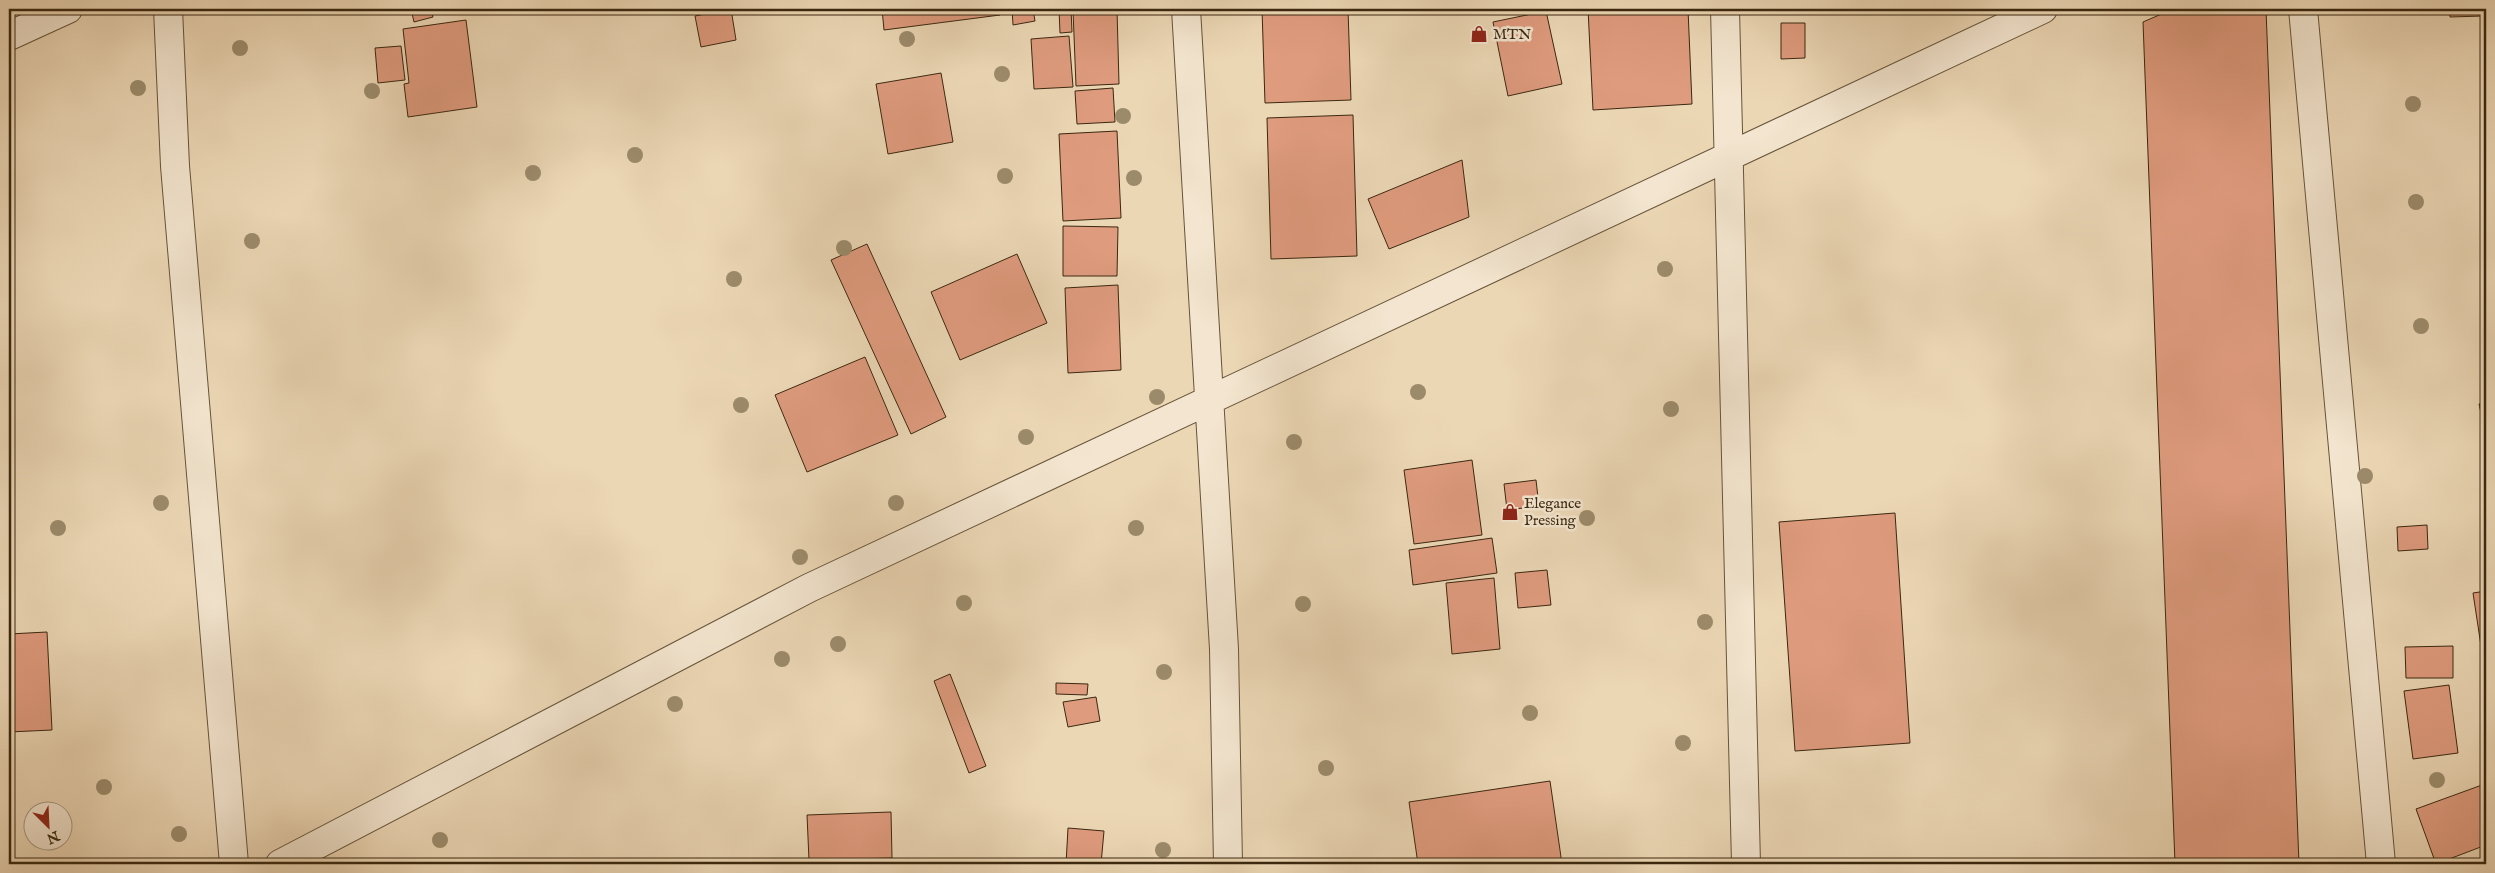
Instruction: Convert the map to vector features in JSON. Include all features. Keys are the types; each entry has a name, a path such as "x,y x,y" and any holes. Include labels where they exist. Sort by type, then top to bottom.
{"street":[{"path":"9,36 68,9"},
{"path":"168,9 175,166 234,864"},
{"path":"1186,9 1224,649 1228,864"},
{"path":"1725,9 1746,864"},
{"path":"280,864 809,588 2043,9"},
{"path":"2303,9 2380,864"}],"building":[{"path":"411,9 431,9 433,17 414,22"},
{"path":"731,9 736,40 701,47 695,16"},
{"path":"882,9 1000,9 1000,15 884,30"},
{"path":"1012,9 1033,9 1035,21 1013,25"},
{"path":"1059,9 1071,9 1072,32 1060,33"},
{"path":"1117,9 1119,84 1076,86 1073,10"},
{"path":"1262,9 1348,9 1351,100 1265,103"},
{"path":"1588,9 1688,9 1692,104 1593,110"},
{"path":"2173,9 2266,9 2299,864 2175,864 2143,22"},
{"path":"2449,9 2483,9 2483,16 2450,17"},
{"path":"1546,11 1562,84 1508,96 1493,22"},
{"path":"466,20 477,107 408,117 404,84 409,83 403,29"},
{"path":"1781,23 1805,23 1805,58 1781,59"},
{"path":"1069,36 1073,87 1034,89 1031,39"},
{"path":"401,46 405,80 378,83 375,48"},
{"path":"941,73 953,142 888,154 876,84"},
{"path":"1113,88 1115,122 1077,124 1075,91"},
{"path":"1353,115 1357,256 1271,259 1267,118"},
{"path":"2482,126 2486,126 2486,154 2481,154"},
{"path":"1117,131 1121,218 1063,221 1059,134"},
{"path":"1462,160 1469,217 1389,249 1368,199"},
{"path":"1063,226 1118,227 1117,276 1063,276"},
{"path":"867,244 946,417 911,434 831,260"},
{"path":"1017,254 1047,323 960,360 931,292"},
{"path":"1118,285 1121,370 1068,373 1065,288"},
{"path":"865,357 898,435 807,472 775,395"},
{"path":"2486,402 2486,436 2479,404"},
{"path":"1472,460 1482,535 1414,544 1404,470"},
{"path":"1536,480 1539,506 1507,510 1504,484"},
{"path":"1895,513 1910,743 1795,751 1779,522"},
{"path":"2486,515 2486,545 2483,516"},
{"path":"2427,525 2428,549 2398,551 2397,527"},
{"path":"1492,538 1497,573 1413,585 1409,550"},
{"path":"1547,570 1551,605 1518,608 1515,573"},
{"path":"1494,578 1500,649 1452,654 1446,583"},
{"path":"2486,591 2486,658 2483,659 2473,593"},
{"path":"47,632 52,730 9,732 9,634"},
{"path":"2453,646 2453,678 2406,678 2405,647"},
{"path":"950,674 986,766 969,773 934,681"},
{"path":"1056,683 1088,684 1087,695 1056,694"},
{"path":"2449,685 2458,753 2413,759 2404,691"},
{"path":"1096,697 1100,721 1068,727 1063,702"},
{"path":"1550,781 1562,864 1418,864 1409,802"},
{"path":"2482,785 2486,797 2486,845 2436,864 2416,809"},
{"path":"891,812 892,858 809,860 807,815"},
{"path":"1068,828 1104,831 1101,864 1066,864"},
{"path":"1063,860 1063,864 1015,864"}],"place":[{"name":"MTN","path":"1479,34"},
{"name":"Elegance Pressing","path":"1510,512"}]}
